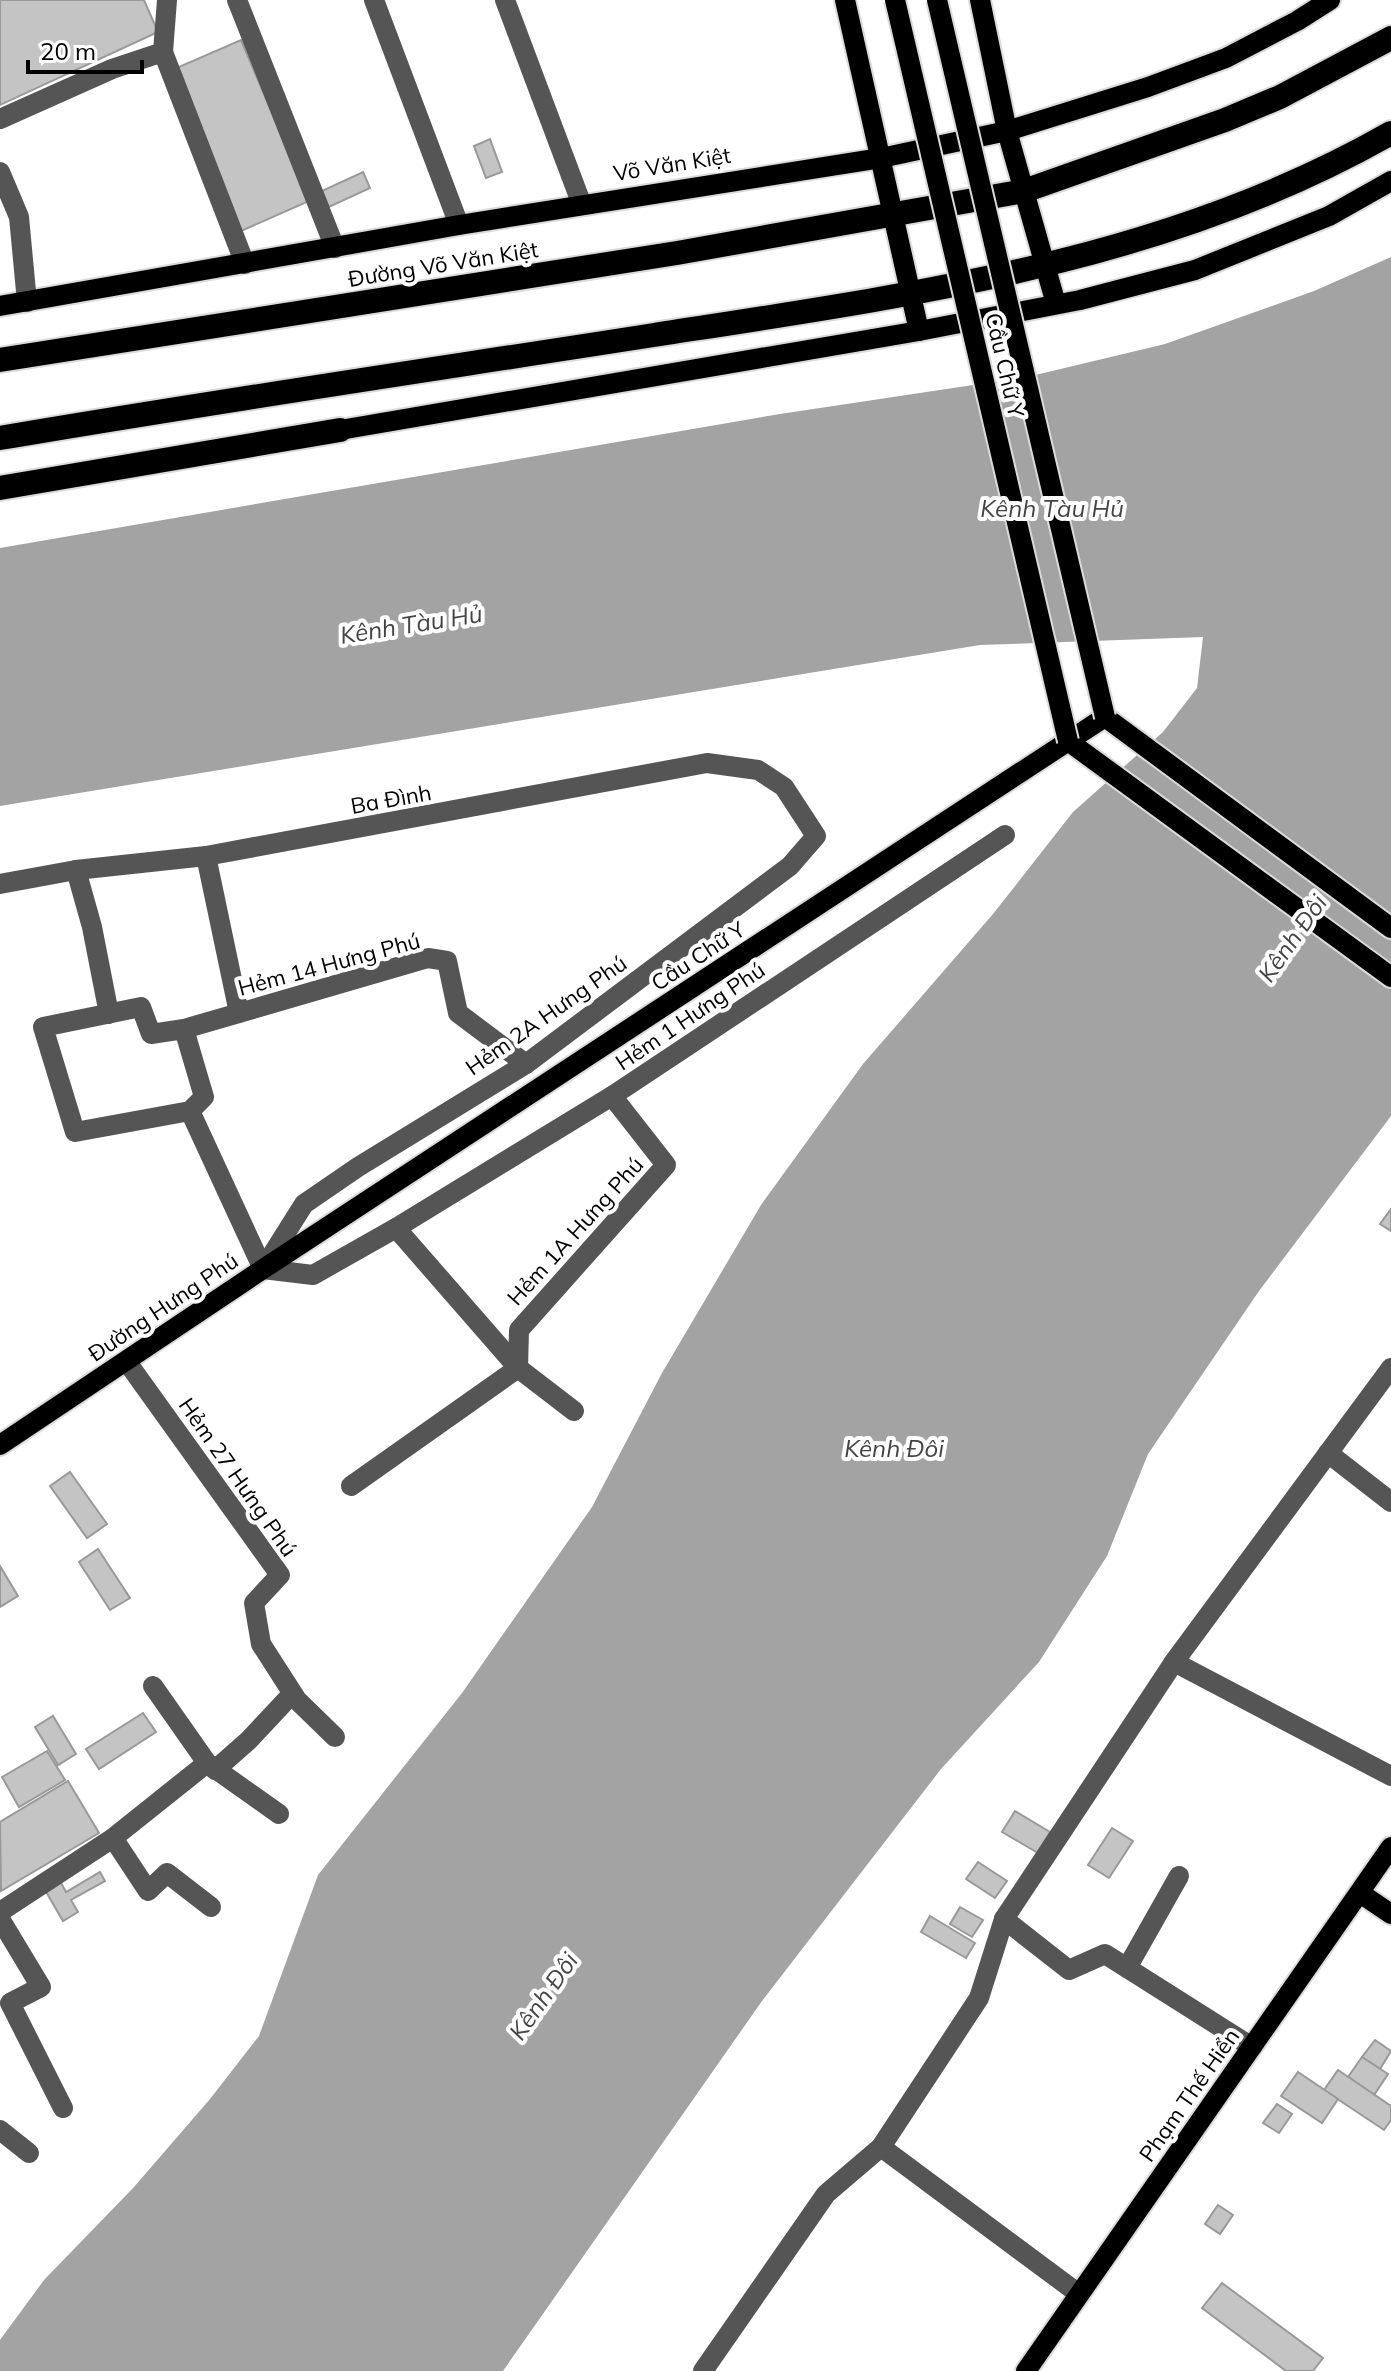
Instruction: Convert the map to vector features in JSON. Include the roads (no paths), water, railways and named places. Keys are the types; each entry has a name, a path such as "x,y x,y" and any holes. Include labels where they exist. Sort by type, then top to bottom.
{"highway":[{"path":"894,214 1024,191 1163,144 1280,97 1391,38"},
{"path":"0,438 911,295 1044,265 1180,228 1339,163 1391,133"},
{"name":"Đường Võ Văn Kiệt","path":"0,360 677,253 894,214"},
{"path":"0,488 340,430"}],"main road":[{"path":"845,0 919,331"},
{"name":"Cầu Chữ Y","path":"895,0 1068,741"},
{"name":"Cầu Chữ Y","path":"354,1210 1105,717 937,0"},
{"path":"980,0 1007,131 1056,304"},
{"name":"Võ Văn Kiệt","path":"0,306 459,225 881,158 1007,131 1148,87 1226,58 1330,0"},
{"path":"340,430 919,331 1056,304 1195,270 1329,216 1391,181"},
{"path":"1105,717 1391,928"},
{"path":"1068,741 1391,977"},
{"name":"Đường Hưng Phú","path":"0,1445 354,1210"},
{"name":"Phạm Thế Hiển","path":"1026,2371 1391,1847"},
{"path":"1360,1893 1391,1914"}],"street":[{"path":"167,0 163,52 245,264"},
{"path":"237,0 335,248"},
{"path":"374,0 459,225"},
{"path":"505,0 582,205"},
{"path":"0,119 112,69 163,52"},
{"path":"0,172 19,217 27,302"},
{"name":"Ba Đình","path":"0,884 76,870 206,856 707,763 758,770 784,787"},
{"name":"Hẻm 2A Hưng Phú","path":"263,1269 304,1204 358,1167 526,1064 790,866 816,836 784,787"},
{"name":"Hẻm 1 Hưng Phú","path":"263,1269 313,1275 396,1228 612,1096 1005,835"},
{"path":"206,856 239,1013"},
{"path":"76,870 92,927 109,1014"},
{"name":"Hẻm 14 Hưng Phú","path":"190,1111 75,1132 43,1027 141,1007 151,1034 184,1029 428,958 447,961 458,1013 526,1064"},
{"path":"184,1029 204,1097 190,1111 263,1269"},
{"name":"Hẻm 1A Hưng Phú","path":"518,1368 519,1330 666,1165 612,1096"},
{"path":"396,1228 518,1368 574,1411"},
{"name":"Hẻm 27 Hưng Phú","path":"127,1362 280,1575 254,1603 261,1644 292,1694 335,1737"},
{"path":"351,1486 518,1368"},
{"path":"703,2371 826,2194 881,2147 979,1998 1004,1919 1174,1662 1391,1368"},
{"path":"1328,1453 1391,1502"},
{"path":"1174,1662 1391,1776"},
{"path":"153,1686 211,1767 279,1814"},
{"path":"0,1912 113,1838 249,1740 292,1694"},
{"path":"113,1838 148,1891 167,1873 211,1907"},
{"path":"1127,1968 1179,1876"},
{"path":"0,1919 41,1987 10,2003 63,2108"},
{"path":"1004,1919 1069,1970 1105,1954 1252,2047"},
{"path":"0,2130 29,2153"},
{"path":"881,2147 1079,2294"}],"water":[{"name":"Kênh Đôi","path":"1391,257 1391,1116 1259,1291 1148,1454 1107,1556 1039,1662 941,1769 762,2001 503,2371 0,2371 0,2340 44,2280 134,2187 210,2099 259,2036 318,1875 462,1693 592,1507 662,1373 761,1205 863,1064 993,914 1073,812 1163,732 1197,688 1203,637 980,645 0,806 0,548 780,414 1027,377 1165,344 1314,291"}],"water label":[{"name":"Kênh Tàu Hủ","path":"1052,508"},
{"name":"Kênh Tàu Hủ","path":"411,624"}]}
